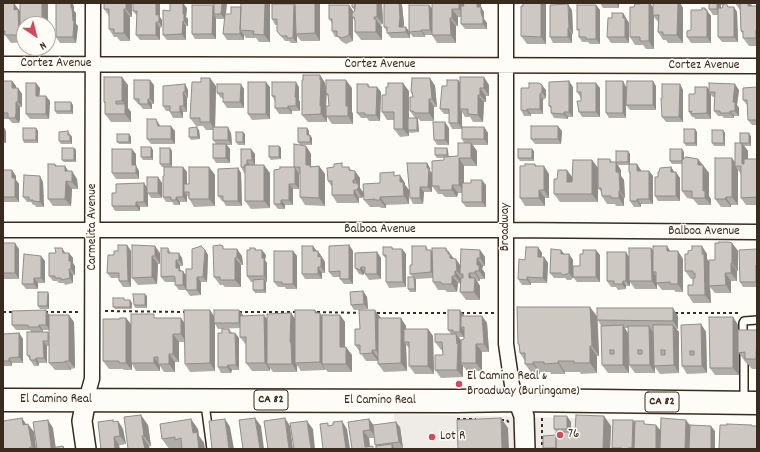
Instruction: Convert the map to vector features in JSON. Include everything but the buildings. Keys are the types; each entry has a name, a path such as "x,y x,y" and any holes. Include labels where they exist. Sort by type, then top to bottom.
{"main road":[{"name":"El Camino Real","path":"3,400 518,400 751,402"}],"street":[{"name":"Carmelita Avenue","path":"86,449 82,421 92,379 93,3"},
{"name":"Broadway","path":"506,3 506,344 512,385 524,416 525,449"},
{"name":"Cortez Avenue","path":"3,64 757,66"},
{"name":"Balboa Avenue","path":"3,230 506,230 757,232"}],"lane":[{"path":"751,402 743,323 744,321 757,320"},
{"path":"204,400 212,449"}],"path":[{"path":"3,312 18,312"},
{"path":"40,312 188,312"},
{"path":"236,312 300,312"},
{"path":"315,312 363,313"},
{"path":"371,313 451,313"},
{"path":"459,313 506,313"},
{"path":"669,313 739,314"},
{"path":"542,416 542,449"}],"shaded area":[{"path":"394,414 614,419 612,449 396,449"}],"place":[{"name":"El Camino Real & Broadway (Burlingame)","path":"459,384"},
{"name":"76","path":"560,435"},
{"name":"Lot R","path":"432,437"}]}
